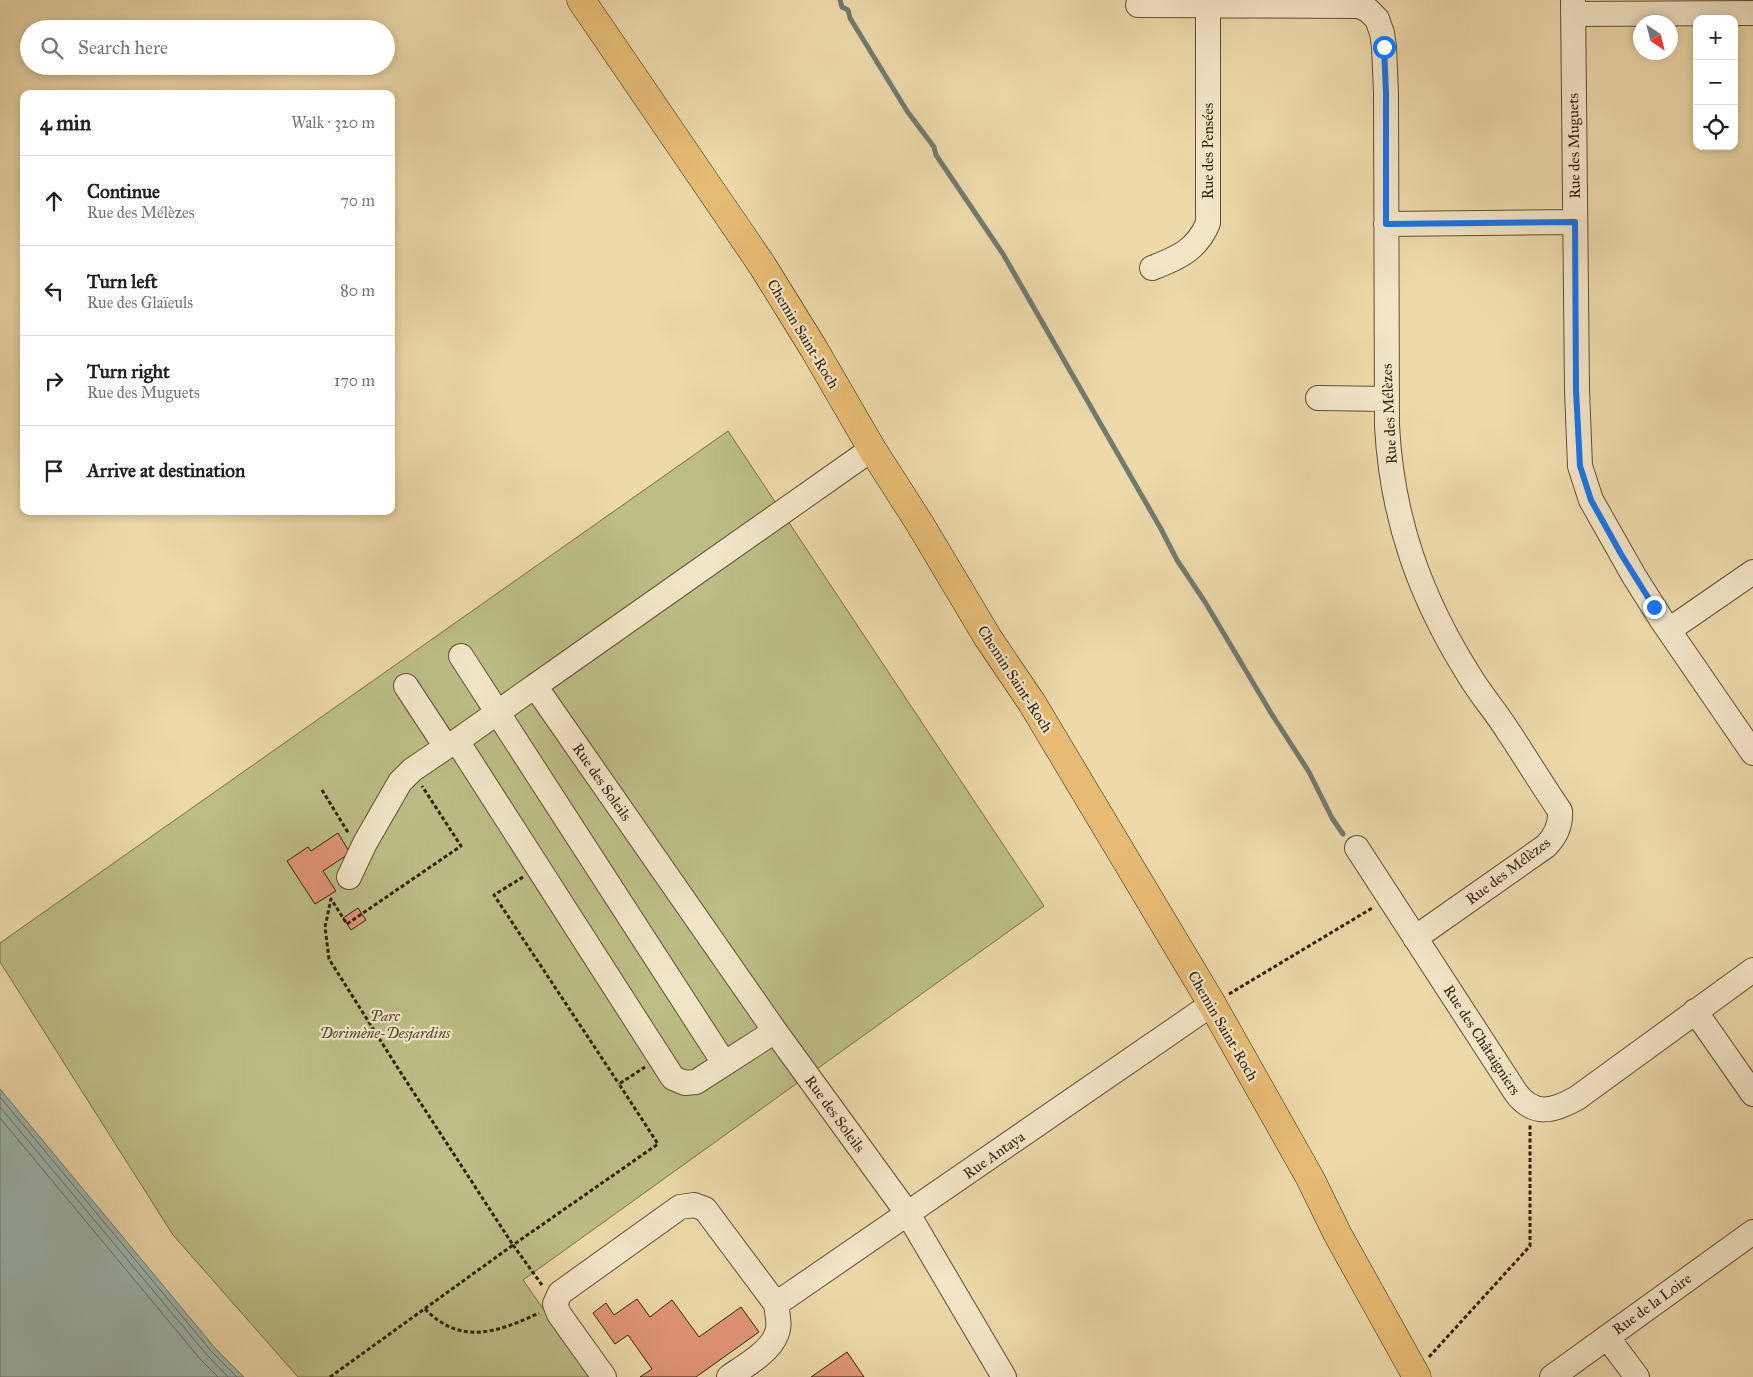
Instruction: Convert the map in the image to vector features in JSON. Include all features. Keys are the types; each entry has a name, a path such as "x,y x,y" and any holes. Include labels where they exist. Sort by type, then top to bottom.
{"main road":[{"name":"Chemin Saint-Roch","path":"581,0 762,265 988,638 1032,703 1212,1004 1310,1178 1338,1235 1416,1375"}],"street":[{"name":"Rue des Mélèzes","path":"1138,4 1358,6 1368,10 1377,19 1382,33 1386,93 1386,399 1388,441 1396,498 1420,582 1450,645 1560,811 1561,819 1554,838 1546,846 1415,938"},
{"name":"Rue des Pensées","path":"1152,268 1181,255 1193,246 1203,236 1208,223 1208,5"},
{"path":"1573,7 1753,13"},
{"name":"Rue des Muguets","path":"1573,7 1576,390 1580,466 1591,500 1634,576 1753,753"},
{"path":"1386,224 1575,222"},
{"path":"1318,398 1386,399"},
{"path":"349,877 360,852 400,782 412,770 497,714 592,644 872,449"},
{"path":"1669,630 1753,572"},
{"path":"461,656 724,1063"},
{"path":"406,686 452,744 538,867 673,1078 685,1083 696,1082 775,1031"},
{"name":"Rue des Soleils","path":"535,686 775,1031 908,1214 1004,1377"},
{"name":"Rue des Châtaigniers","path":"1357,848 1516,1093 1530,1107 1541,1110 1547,1109 1562,1106 1577,1098 1695,1010 1753,970"},
{"name":"Rue Antaya","path":"776,1304 1212,1004"},
{"path":"1695,1010 1753,1094"},
{"path":"604,1377 559,1314 555,1304 560,1292 680,1207 694,1205 704,1210 776,1304 779,1320 777,1335 767,1348 729,1377"},
{"name":"Rue de la Loire","path":"1552,1377 1753,1232"},
{"path":"1607,1337 1637,1377"}],"path":[{"path":"412,770 461,846 347,924 331,899 324,927 329,958 513,1245 555,1304 506,1328 488,1332 469,1332 448,1327 432,1317 425,1309"},
{"path":"322,790 360,852"},
{"path":"330,1377 513,1245 658,1144 494,895 538,867"},
{"path":"1212,1004 1389,898"},
{"path":"619,1084 660,1057"},
{"path":"1416,1375 1530,1246 1530,1107"}],"green space":[{"name":"Parc Dorimène-Desjardins","path":"728,431 1044,906 523,1280 591,1377 298,1377 173,1235 0,962 0,943"}],"water":[{"path":"0,1089 215,1348 244,1377 0,1377"}],"building":[{"path":"338,833 350,853 323,871 336,891 315,904 287,861 308,847 311,851"},
{"path":"358,908 366,920 351,930 343,918"},
{"path":"637,1299 650,1317 672,1300 699,1337 741,1307 759,1332 696,1377 640,1377 652,1369 628,1335 615,1344 593,1313 606,1303 614,1315"},
{"path":"847,1352 864,1377 811,1377"}],"waterway":[{"path":"840,0 842,7 848,10 850,18 907,111 934,147 936,155 1003,254 1177,560 1205,602 1271,713 1309,772 1332,818 1343,834"}],"route":[{"path":"1384,47 1386,224 1575,222 1576,390 1580,466 1591,500 1621,554 1654,607"}]}
